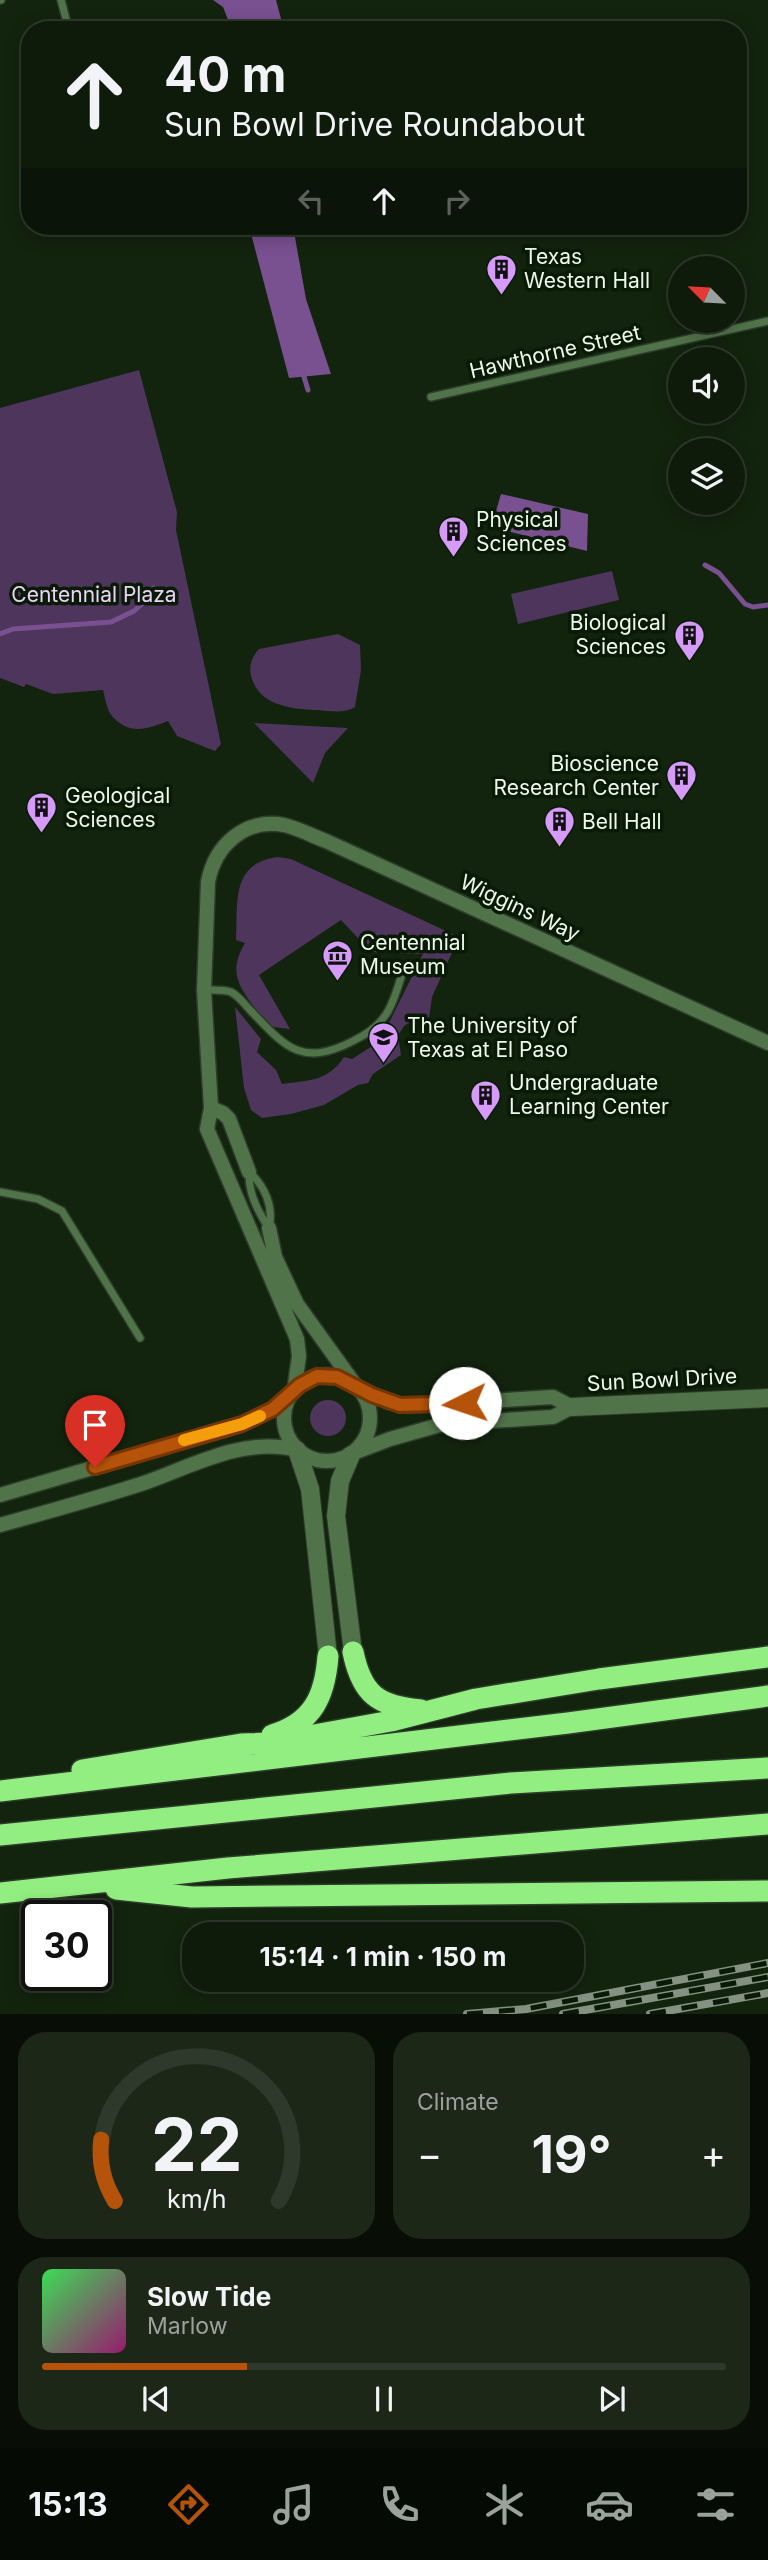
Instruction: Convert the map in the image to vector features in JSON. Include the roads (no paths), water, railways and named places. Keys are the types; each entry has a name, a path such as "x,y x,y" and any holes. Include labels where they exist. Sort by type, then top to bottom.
{"highway":[{"path":"353,1652 363,1685 371,1694 384,1703 400,1708 430,1711"},
{"path":"241,1744 282,1732 308,1715 320,1698 327,1678 328,1656"},
{"path":"26,1787 89,1768 241,1744 270,1743 391,1721 476,1699 599,1679 768,1657"},
{"path":"0,1791 768,1696"},
{"path":"0,1835 511,1783 768,1768"},
{"path":"0,1893 228,1868 768,1824"},
{"path":"75,1885 192,1896 768,1891"}],"street":[{"name":"Wiggins Way","path":"204,990 210,871 221,850 231,839 253,826 282,825 326,841 768,1043"},
{"path":"204,990 211,1108 207,1129 297,1339 299,1364 285,1420 310,1489 328,1656"},
{"path":"211,1108 229,1119 249,1172"},
{"path":"270,1228 275,1257 297,1304 327,1349 366,1399 371,1418 367,1436 351,1455 337,1490 336,1516 353,1652"},
{"path":"0,1495 242,1424 273,1409 308,1380 327,1375 356,1386"},
{"name":"Sun Bowl Drive","path":"356,1386 388,1402 409,1406 553,1397 572,1407 768,1398"},
{"path":"0,1525 142,1484 242,1448 272,1446 297,1450 320,1461 338,1460 390,1438 443,1424 553,1417 572,1407"}],"lane":[{"path":"61,0 67,21"},
{"name":"Hawthorne Street","path":"431,397 768,321"},
{"path":"204,990 229,991 235,994 273,1034 297,1051 312,1054 334,1051 365,1035 387,1016 393,1006 402,974"},
{"path":"221,1162 243,1152"},
{"path":"249,1172 260,1182 272,1213 270,1228"},
{"path":"249,1172 250,1191 260,1216 270,1228"},
{"path":"0,1192 38,1199 62,1211 140,1338"}],"waterway":[{"path":"302,370 308,390"},
{"path":"705,565 719,573 745,604 753,607 768,605"},
{"path":"0,634 13,629 111,622 134,611 154,588"}],"railway":[{"path":"467,2014 526,2009 768,1963"},
{"path":"563,2014 768,1977"},
{"path":"650,2014 768,1993"}],"place":[{"name":"Texas Western Hall","path":"501,296"},
{"name":"Physical Sciences","path":"453,559"},
{"name":"Biological Sciences","path":"689,662"},
{"name":"Bioscience Research Center","path":"682,803"},
{"name":"Geological Sciences","path":"42,835"},
{"name":"Bell Hall","path":"559,849"},
{"name":"Centennial Museum","path":"337,982"},
{"name":"The University of Texas at El Paso","path":"384,1065"},
{"name":"Undergraduate Learning Center","path":"486,1122"}],"park label":[{"name":"Centennial Plaza","path":"94,595"}]}
